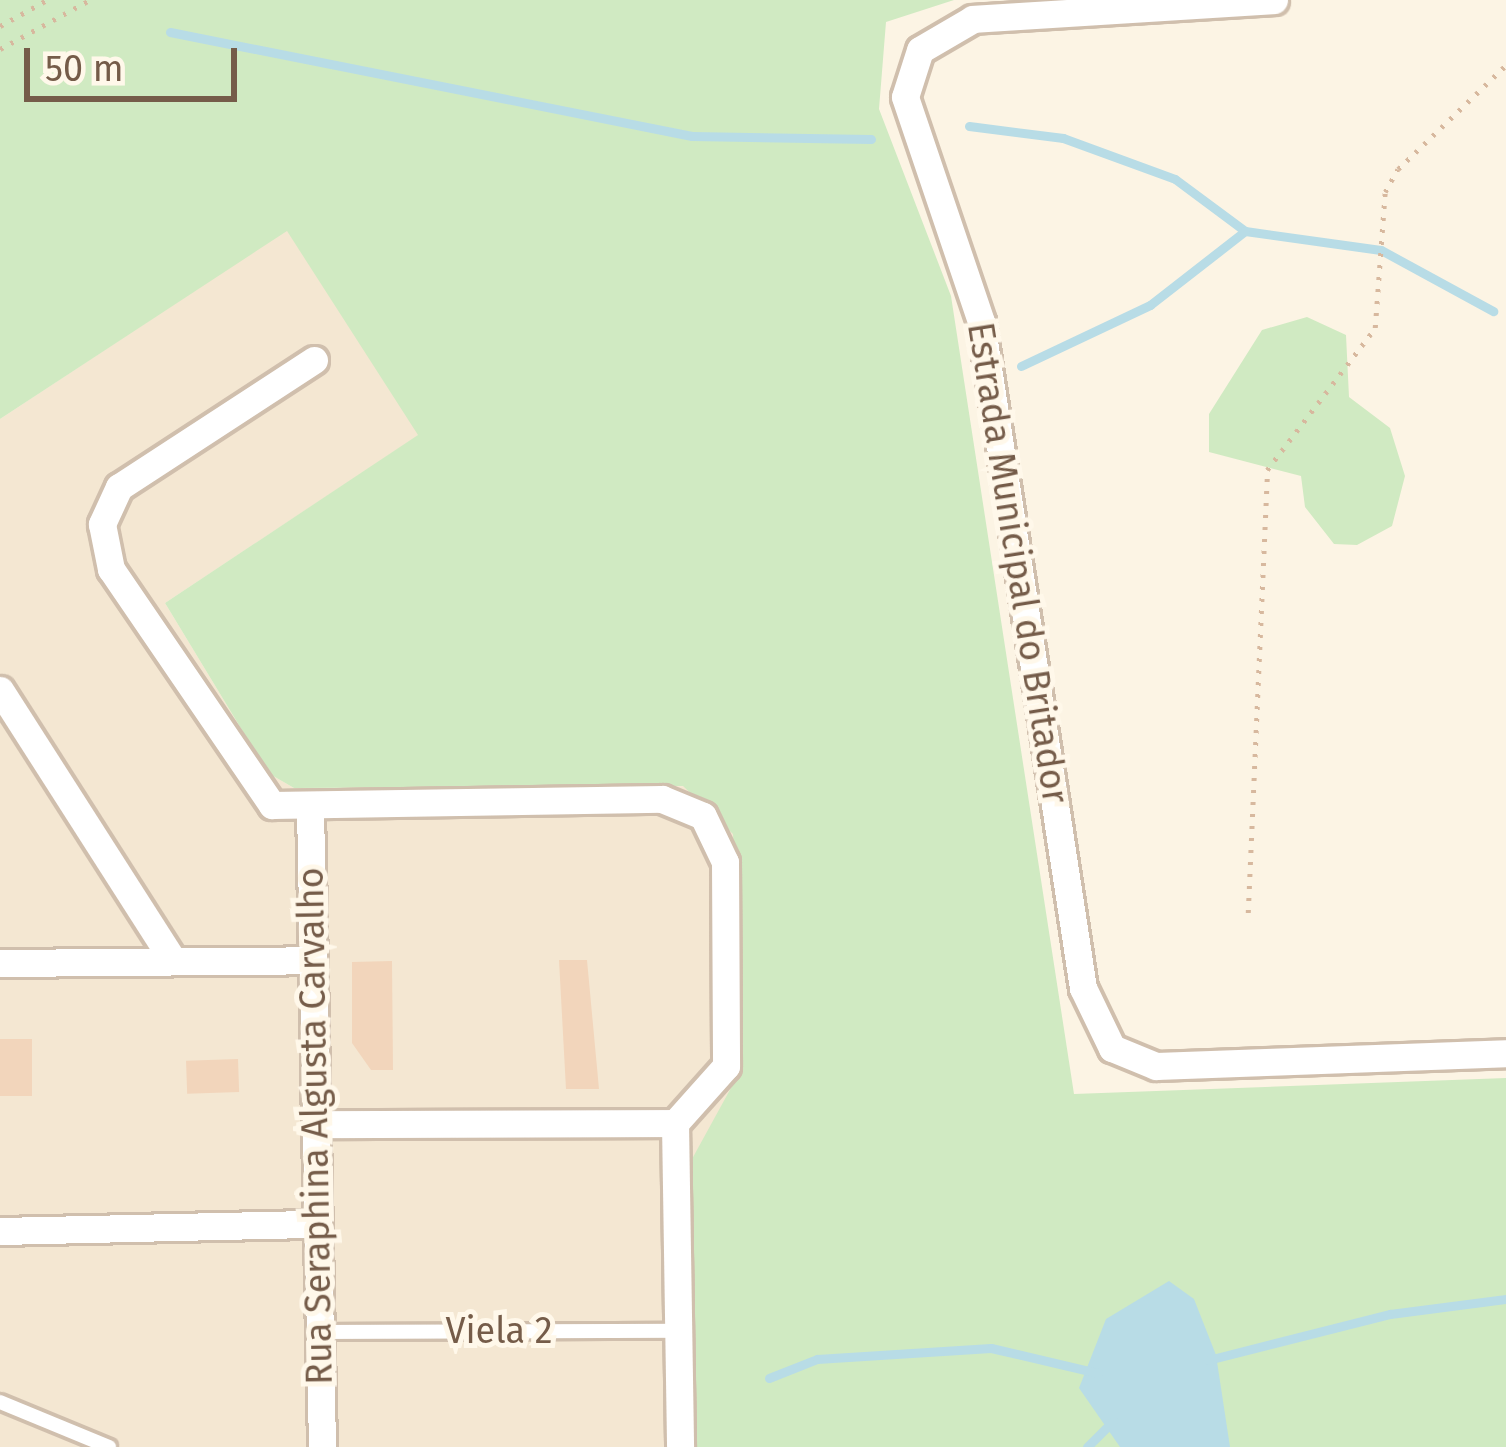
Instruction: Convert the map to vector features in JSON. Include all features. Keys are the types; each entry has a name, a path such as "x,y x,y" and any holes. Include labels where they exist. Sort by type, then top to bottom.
{"street":[{"name":"Estrada Municipal do Britador","path":"1274,0 973,19 920,50 905,97 981,322 1083,988 1112,1048 1156,1066 1506,1053"},
{"path":"314,360 119,487 102,524 111,569 259,794 310,806 662,799 703,816 725,862 726,1066 675,1123 680,1447"},
{"path":"0,690 172,959"},
{"name":"Rua Seraphina Algusta Carvalho","path":"310,806 322,1447"},
{"path":"0,963 313,960"},
{"path":"316,1124 675,1123"},
{"path":"0,1231 317,1224"}],"lane":[{"name":"Viela 2","path":"320,1332 678,1331"},
{"path":"0,1402 109,1447"}],"path":[{"path":"0,26 47,0"},
{"path":"0,49 90,0"},
{"path":"1248,913 1267,470 1375,328 1385,192 1398,169 1506,65"}],"shaded area":[{"path":"287,230 419,435 165,603 268,773 294,788 903,785 869,1447 0,1447 0,419"}],"green space":[{"path":"0,0 954,0 886,22 879,109 951,296 1074,1094 1506,1078 1506,1447 697,1447 692,1159 743,1066 733,834 683,786 294,788 268,773 165,603 418,435 287,231 0,419"},
{"path":"1307,317 1346,335 1349,397 1390,428 1405,476 1392,526 1357,545 1334,544 1305,507 1301,476 1209,452 1209,414 1262,330"}],"water":[{"path":"1169,1281 1194,1299 1216,1355 1230,1447 1120,1447 1079,1388 1106,1319"}],"building":[{"path":"559,960 587,960 599,1089 566,1089"},
{"path":"392,961 393,1070 371,1070 352,1043 352,962"},
{"path":"0,1039 32,1039 32,1096 0,1096"},
{"path":"238,1059 239,1092 187,1094 186,1061"}],"waterway":[{"path":"170,32 692,136 871,139"},
{"path":"969,126 1063,138 1175,179 1245,231 1381,250 1493,311"},
{"path":"1021,366 1150,305 1245,231"},
{"path":"1208,1360 1390,1314 1506,1299"},
{"path":"769,1378 817,1359 991,1348 1098,1373"},
{"path":"1087,1447 1113,1421"}]}
